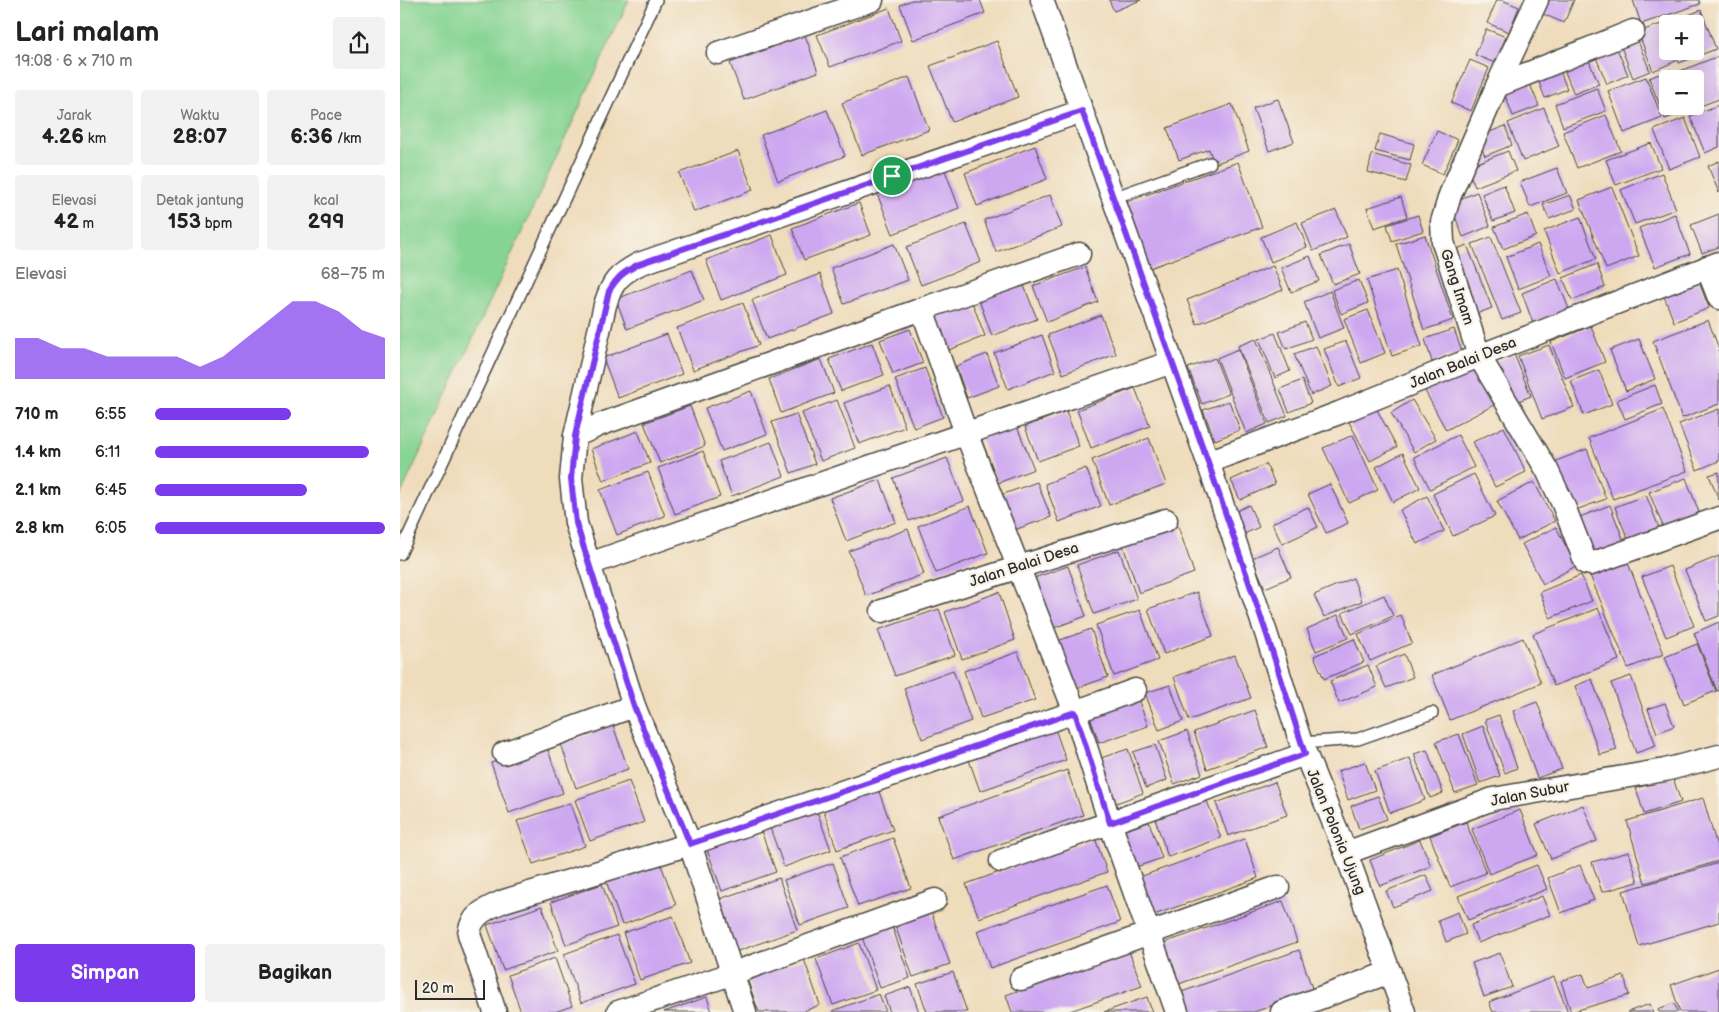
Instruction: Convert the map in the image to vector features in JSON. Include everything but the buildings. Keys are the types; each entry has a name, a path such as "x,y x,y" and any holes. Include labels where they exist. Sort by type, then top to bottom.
{"street":[{"path":"718,53 872,0"},
{"name":"Jalan Polonia Ujung","path":"1042,0 1208,462 1266,632 1303,749 1346,853 1404,1012"},
{"name":"Gang Imam","path":"1537,0 1450,195 1442,222 1443,242 1479,356 1547,470 1563,504 1585,562 1591,564 1719,518"},
{"path":"1497,86 1633,31"},
{"path":"745,1012 690,844 634,706 576,523 571,479 575,436 609,291 616,279 639,264 1082,111"},
{"path":"575,436 608,422 1079,254"},
{"path":"1713,265 1719,298"},
{"name":"Jalan Balai Desa","path":"1208,462 1339,413 1713,265"},
{"path":"922,309 966,433 1075,712 1110,823 1177,1012"},
{"path":"589,564 1172,362"},
{"name":"Jalan Balai Desa","path":"882,611 1017,566 1166,520"},
{"path":"495,1012 469,934 473,921 480,913 504,901 690,844 1135,690"},
{"path":"504,752 634,706"},
{"path":"1001,861 1110,823 1303,749"},
{"name":"Jalan Subur","path":"1346,853 1492,799 1664,770 1719,756"},
{"path":"1022,979 1278,887"},
{"path":"618,1012 731,974 935,900"},
{"path":"1282,1012 1390,972"}],"lane":[{"path":"400,554 656,0"},
{"path":"1113,198 1210,163"},
{"path":"1303,749 1358,739 1432,713"}],"green space":[{"path":"400,0 629,0 400,496"}],"route":[{"path":"1082,111 1208,462 1305,754 1110,823 1075,712 690,844 634,706 576,523 571,479 575,436 609,291 616,279 639,264 892,176 1082,111"}]}
